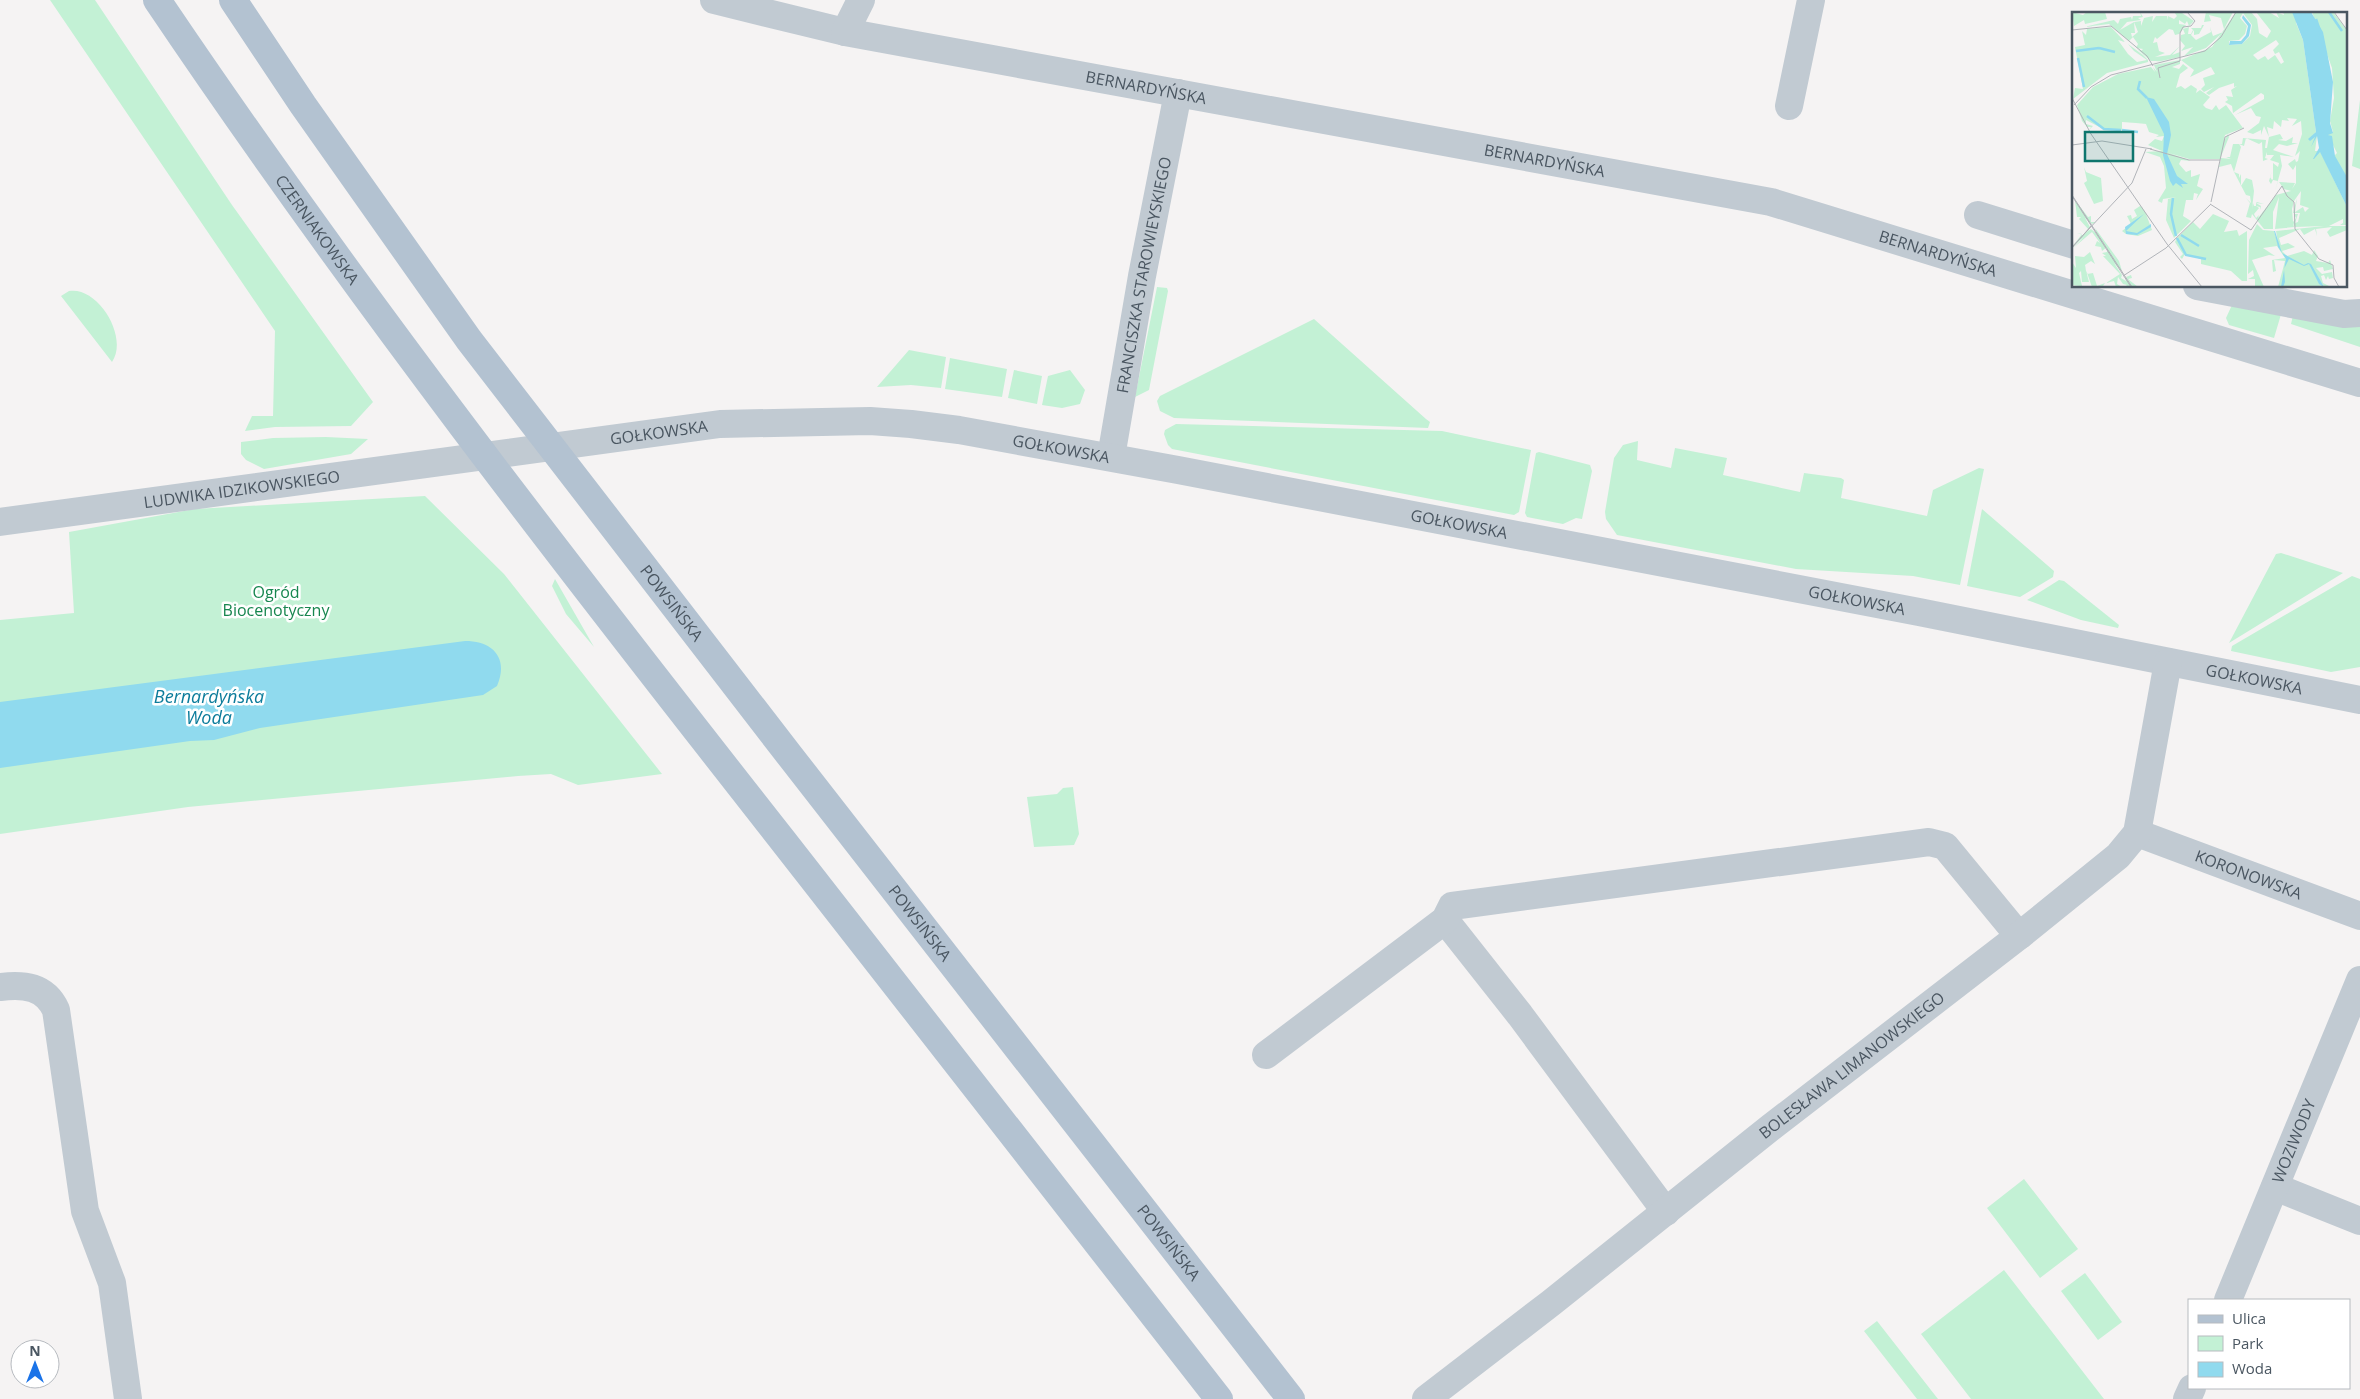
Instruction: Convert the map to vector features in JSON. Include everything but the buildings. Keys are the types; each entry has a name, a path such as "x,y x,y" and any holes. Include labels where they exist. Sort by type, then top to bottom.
{"main road":[{"name":"CZERNIAKOWSKA","path":"157,0 214,84 417,368 483,455"},
{"path":"233,0 303,105 469,340 551,445"},
{"name":"POWSIŃSKA","path":"551,445 796,764 1291,1399"},
{"path":"483,455 641,661 1219,1399"}],"street":[{"name":"BERNARDYŃSKA","path":"714,0 845,32 1771,202 2360,383"},
{"path":"845,32 861,0"},
{"path":"1789,106 1811,0"},
{"name":"FRANCISZKA STAROWIEYSKIEGO","path":"1111,457 1142,276 1178,93"},
{"path":"1978,215 2072,244"},
{"path":"2208,288 2344,314 2360,313"},
{"name":"GOŁKOWSKA","path":"483,455 720,424 870,421 959,430 1111,457 2360,700"},
{"name":"LUDWIKA IDZIKOWSKIEGO","path":"0,522 483,455"},
{"name":"BOLESŁAWA LIMANOWSKIEGO","path":"1426,1399 1666,1212 1862,1055 2019,936 2118,856 2137,833 2168,662"},
{"name":"KORONOWSKA","path":"2137,833 2360,916"},
{"path":"1266,1055 1445,920 1452,906 1929,842 1945,846 2019,936"},
{"path":"1445,920 1520,1015 1666,1212"},
{"name":"WOZIWODY","path":"2228,1299 2360,980"},
{"path":"0,987 20,985 39,990 51,1000 56,1010 85,1211 112,1283 128,1399"},
{"path":"2275,1187 2360,1221"}],"green space":[{"path":"50,0 95,0 232,205 373,402 351,426 275,427 245,431 252,416 273,416 275,331"},
{"path":"2360,100 2360,169 2352,166"},
{"path":"1157,287 1167,288 1168,291 1149,390 1135,397"},
{"path":"69,291 80,292 90,296 108,315 114,327 117,340 116,352 112,362 61,296"},
{"path":"2232,305 2282,311 2274,338 2229,325 2226,318"},
{"path":"2294,311 2360,318 2360,347 2291,324"},
{"path":"1314,319 1430,422 1428,428 1174,418 1160,411 1157,401 1160,396"},
{"path":"909,350 946,357 941,388 911,385 877,387"},
{"path":"950,358 1007,369 1002,397 945,389"},
{"path":"1014,370 1042,376 1037,404 1008,398"},
{"path":"1070,370 1085,390 1080,404 1062,408 1042,405 1048,376"},
{"path":"1176,424 1442,431 1531,450 1519,512 1514,515 1172,449 1168,445 1164,434 1165,430"},
{"path":"326,437 368,439 351,454 264,469 246,460 241,454 241,442 273,438"},
{"path":"1638,441 1637,460 1671,468 1675,448 1727,458 1723,475 1800,492 1804,473 1841,478 1844,480 1841,498 1927,516 1933,490 1979,468 1984,469 1960,585 1913,576 1796,569 1617,535 1606,519 1605,512 1614,458 1623,445"},
{"path":"1539,452 1590,465 1592,471 1582,519 1576,518 1563,524 1527,517 1525,513 1536,453"},
{"name":"Ogród Biocenotyczny","path":"425,496 504,574 662,774 578,785 551,774 518,776 188,807 0,834 0,620 74,613 69,532 195,509"},
{"path":"1982,509 2054,571 2053,577 2020,597 1967,586"},
{"path":"2281,553 2343,573 2229,643 2276,554"},
{"path":"2352,576 2360,579 2360,667 2331,672 2231,651 2232,646"},
{"path":"555,579 594,647 566,614 552,586"},
{"path":"2059,580 2064,581 2119,625 2118,628 2081,620 2027,600"},
{"path":"1073,787 1079,834 1074,845 1034,847 1027,797 1057,794 1063,788"},
{"path":"2024,1179 2078,1249 2040,1278 1987,1208"},
{"path":"2004,1270 2104,1399 1971,1399 1921,1334"},
{"path":"2085,1273 2122,1322 2098,1340 2061,1291"},
{"path":"1877,1321 1938,1399 1917,1399 1864,1331"}],"water":[{"name":"Bernardyńska Woda","path":"465,641 483,644 491,648 500,659 500,676 497,686 483,695 260,728 214,740 190,741 0,768 0,702"}]}
